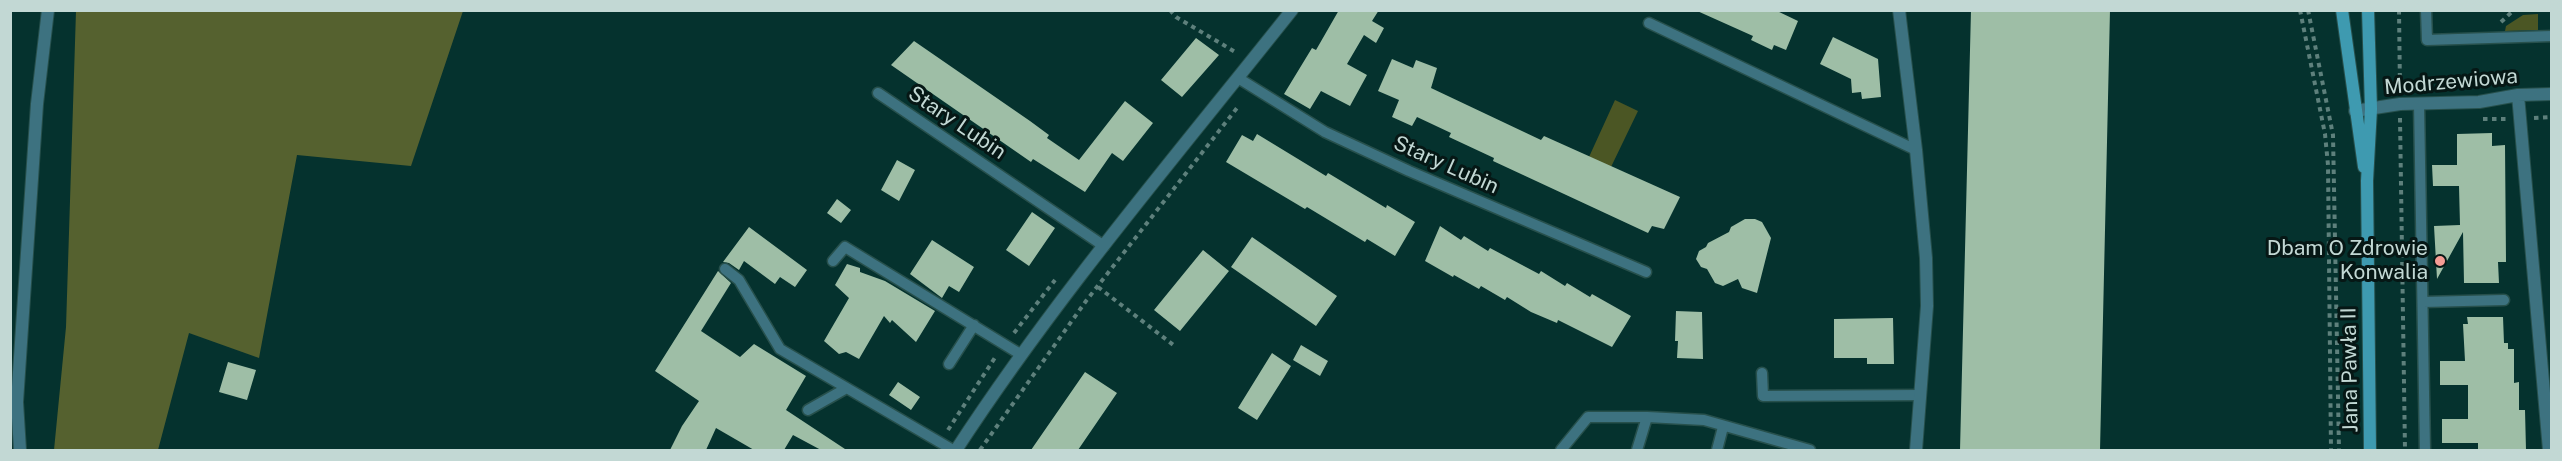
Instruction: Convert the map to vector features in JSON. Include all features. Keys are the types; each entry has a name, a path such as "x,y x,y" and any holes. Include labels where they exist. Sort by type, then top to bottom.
{"street":[{"path":"20,450 17,402 37,104 48,10"},
{"path":"955,450 1020,354 1081,273 1292,10"},
{"path":"1899,10 1926,258 1927,306 1916,450"},
{"name":"Jana Pawła II","path":"2342,10 2367,181"},
{"name":"Jana Pawła II","path":"2368,10 2372,109 2367,181 2370,450"},
{"name":"Modrzewiowa","path":"2355,111 2400,104 2479,102 2518,95 2552,94"},
{"path":"2518,95 2549,450"}],"lane":[{"path":"2426,10 2427,40 2552,36"},
{"path":"1649,23 1916,150"},
{"name":"Stary Lubin","path":"1238,78 1335,137 1646,272"},
{"name":"Stary Lubin","path":"878,93 1104,246"},
{"path":"2419,104 2425,450"},
{"path":"833,261 845,247 1020,354"},
{"path":"725,268 739,280 780,349 845,389 955,450"},
{"path":"2423,302 2504,300"},
{"path":"949,364 974,325"},
{"path":"1762,373 1763,396 1920,395"},
{"path":"808,410 845,389"},
{"path":"1561,450 1588,417 1647,417 1704,420 1810,450"},
{"path":"1637,450 1647,417"},
{"path":"1717,450 1723,427"}],"path":[{"path":"1170,10 1176,17 1238,54 1249,64"},
{"path":"2300,10 2326,137 2328,165 2331,450"},
{"path":"2308,10 2333,135 2339,450"},
{"path":"2400,10 2405,450"},
{"path":"980,450 1080,310 1252,88"},
{"path":"1081,273 1176,347"}],"green space":[{"path":"76,11 463,11 411,166 297,155 259,358 189,333 158,450 54,450 66,327"},
{"path":"2538,14 2538,30 2505,31 2506,26 2523,15"},
{"path":"1615,100 1638,111 1611,167 1589,157"}],"building":[{"path":"1339,10 1379,10 1372,21 1384,28 1376,43 1364,35 1347,64 1367,75 1350,106 1321,91 1310,109 1284,94 1312,48 1316,50"},
{"path":"1695,10 1775,10 1798,21 1786,50 1774,45 1772,50 1751,40 1753,36"},
{"path":"1971,10 2110,10 2100,450 1960,450"},
{"path":"1833,37 1878,59 1881,97 1862,99 1861,92 1852,93 1851,79 1820,64"},
{"path":"1196,38 1219,55 1182,97 1161,80"},
{"path":"914,41 1030,121 1049,135 1047,138 1079,160 1125,101 1153,123 1123,161 1112,153 1085,192 1033,159 1031,162 891,65"},
{"path":"1392,59 1413,68 1416,60 1437,68 1431,88 1541,140 1544,136 1680,197 1664,229 1652,226 1648,233 1493,161 1494,158 1449,137 1451,133 1417,117 1412,126 1392,117 1399,100 1378,91"},
{"path":"2492,133 2492,146 2505,145 2506,262 2498,262 2499,283 2464,283 2463,232 2437,279 2434,226 2460,225 2459,186 2433,186 2432,165 2457,165 2457,134"},
{"path":"1257,134 1326,176 1328,173 1386,208 1387,205 1415,222 1395,256 1367,239 1365,242 1307,207 1305,209 1226,162 1242,135 1253,141"},
{"path":"897,160 915,170 899,201 881,190"},
{"path":"837,199 851,210 841,223 827,213"},
{"path":"1032,212 1055,228 1029,266 1006,250"},
{"path":"1745,219 1762,222 1771,238 1757,293 1742,288 1738,279 1723,286 1715,283 1707,269 1701,267 1696,259 1699,251 1708,243 1729,232 1731,227"},
{"path":"1440,226 1461,240 1464,236 1488,251 1490,248 1539,274 1541,271 1565,286 1567,283 1590,297 1592,294 1631,316 1612,347 1558,320 1557,323 1531,312 1507,297 1505,300 1481,286 1479,289 1454,275 1453,277 1425,261"},
{"path":"749,227 807,270 795,287 780,277 775,284 744,261 739,270 723,262"},
{"path":"1252,237 1337,296 1316,326 1231,267"},
{"path":"932,240 974,267 959,292 949,286 942,298 910,274"},
{"path":"1203,250 1229,271 1180,331 1154,310"},
{"path":"847,264 860,268 860,272 885,281 935,311 916,342 892,320 890,323 884,316 859,359 846,352 839,354 824,341 849,298 835,285"},
{"path":"718,271 731,283 701,331 740,357 754,344 806,376 786,410 844,450 821,450 793,435 784,450 754,450 716,428 706,450 670,450 682,426 699,401 655,371"},
{"path":"1676,311 1702,312 1703,359 1677,358"},
{"path":"2467,317 2503,317 2504,343 2508,343 2508,349 2514,349 2514,383 2519,382 2519,410 2525,410 2526,450 2478,450 2478,443 2442,443 2442,419 2468,419 2468,385 2440,385 2440,361 2465,361 2463,324 2468,324"},
{"path":"1893,318 1894,364 1867,364 1867,358 1834,358 1834,319"},
{"path":"1301,345 1328,361 1320,376 1293,360"},
{"path":"1272,353 1291,366 1257,420 1238,408"},
{"path":"228,362 256,370 247,400 219,392"},
{"path":"1085,372 1117,393 1078,450 1031,450"},
{"path":"898,382 920,397 911,410 889,395"}],"place":[{"name":"Dbam O Zdrowie Konwalia","path":"2440,261"}]}
